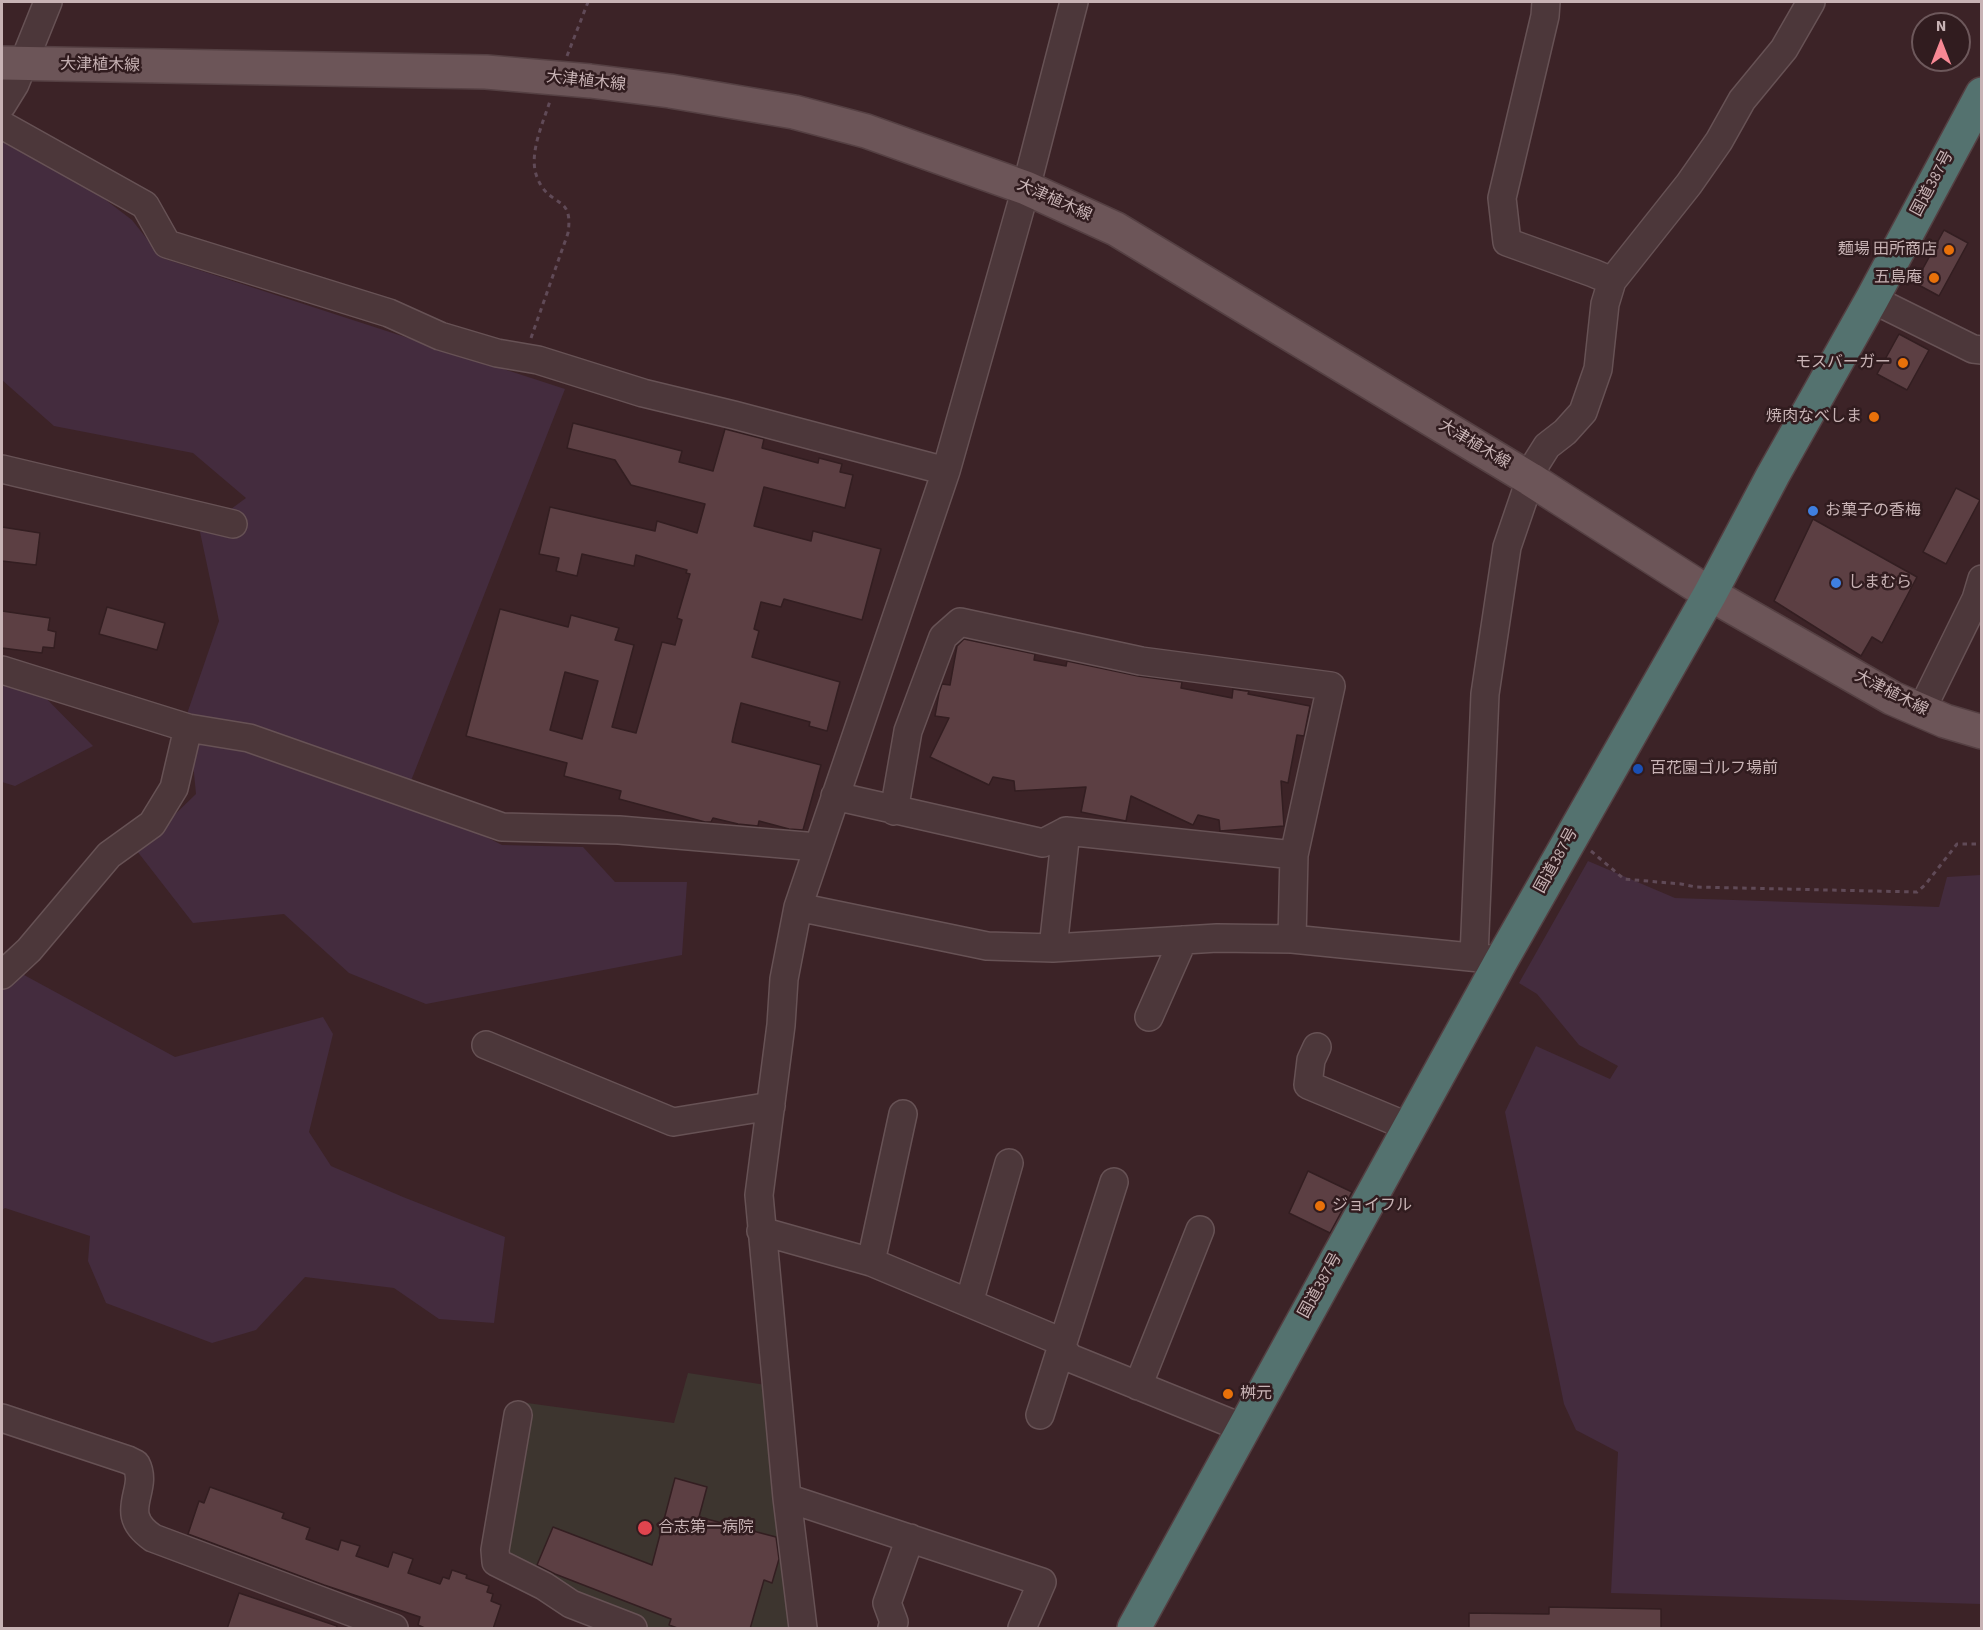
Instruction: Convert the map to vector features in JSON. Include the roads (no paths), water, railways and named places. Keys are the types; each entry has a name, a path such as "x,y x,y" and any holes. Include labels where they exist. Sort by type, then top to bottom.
{"highway":[{"name":"国道387号","path":"1134,1629 1409,1127 1487,959 1572,835 1710,594 1778,466 1977,112"}],"main road":[{"name":"大津植木線","path":"12,64 486,72 670,91 794,112 866,131 1026,188 1135,240 1318,353 1530,479 1710,594 1892,698 1921,711 1982,732"}],"street":[{"path":"2,105 15,84 12,64 48,2"},
{"path":"803,1629 787,1498 759,1195 781,1025 784,979 798,907 817,847 946,471 1026,188 1074,2"},
{"path":"1546,2 1545,16 1502,198 1506,242 1612,281"},
{"path":"798,907 987,946 1053,948 1217,938 1292,939 1487,959 1485,694 1508,548 1530,479 1535,465 1547,447 1583,412 1598,369 1605,304 1612,281 1689,184 1719,141 1742,100 1784,49 1811,2"},
{"path":"2,125 145,205 166,244 388,313 440,336 497,353 524,357 643,393 946,471"},
{"path":"1872,299 1973,349 1982,350"},
{"path":"2,469 233,524"},
{"path":"1921,711 1976,599 1982,579"},
{"path":"894,811 908,731 943,637 960,622 1140,661 1331,686 1294,855 1292,939"},
{"path":"2,670 188,728 249,738 502,827 619,830 817,847"},
{"path":"2,975 29,950 109,855 152,824 174,788 188,728"},
{"path":"835,796 1043,843 1066,831 1294,855"},
{"path":"1053,948 1066,831"},
{"path":"1149,1017 1183,940"},
{"path":"486,1045 673,1122 771,1106"},
{"path":"1317,1047 1311,1060 1308,1085 1409,1127"},
{"path":"871,1262 903,1114"},
{"path":"969,1303 1009,1163"},
{"path":"1040,1415 1114,1182"},
{"path":"1138,1386 1200,1230"},
{"path":"761,1231 871,1262 1055,1339 1070,1358 1243,1428"},
{"path":"518,1415 495,1550 496,1562 544,1586 571,1604 633,1629"},
{"path":"2,1418 136,1464 139,1476 134,1516 145,1532 153,1538 345,1620 394,1629"},
{"path":"787,1498 1042,1582 1022,1629"},
{"path":"892,1629 894,1622 887,1603 910,1538"}],"place":[{"name":"麺場 田所商店","path":"1949,250"},
{"name":"五島庵","path":"1934,278"},
{"name":"モスバーガー","path":"1903,363"},
{"name":"焼肉なべしま","path":"1874,417"},
{"name":"お菓子の香梅","path":"1813,511"},
{"name":"しまむら","path":"1836,583"},
{"name":"百花園ゴルフ場前","path":"1638,769"},
{"name":"ジョイフル","path":"1320,1206"},
{"name":"桝元","path":"1228,1394"},
{"name":"合志第一病院","path":"645,1528"}]}
